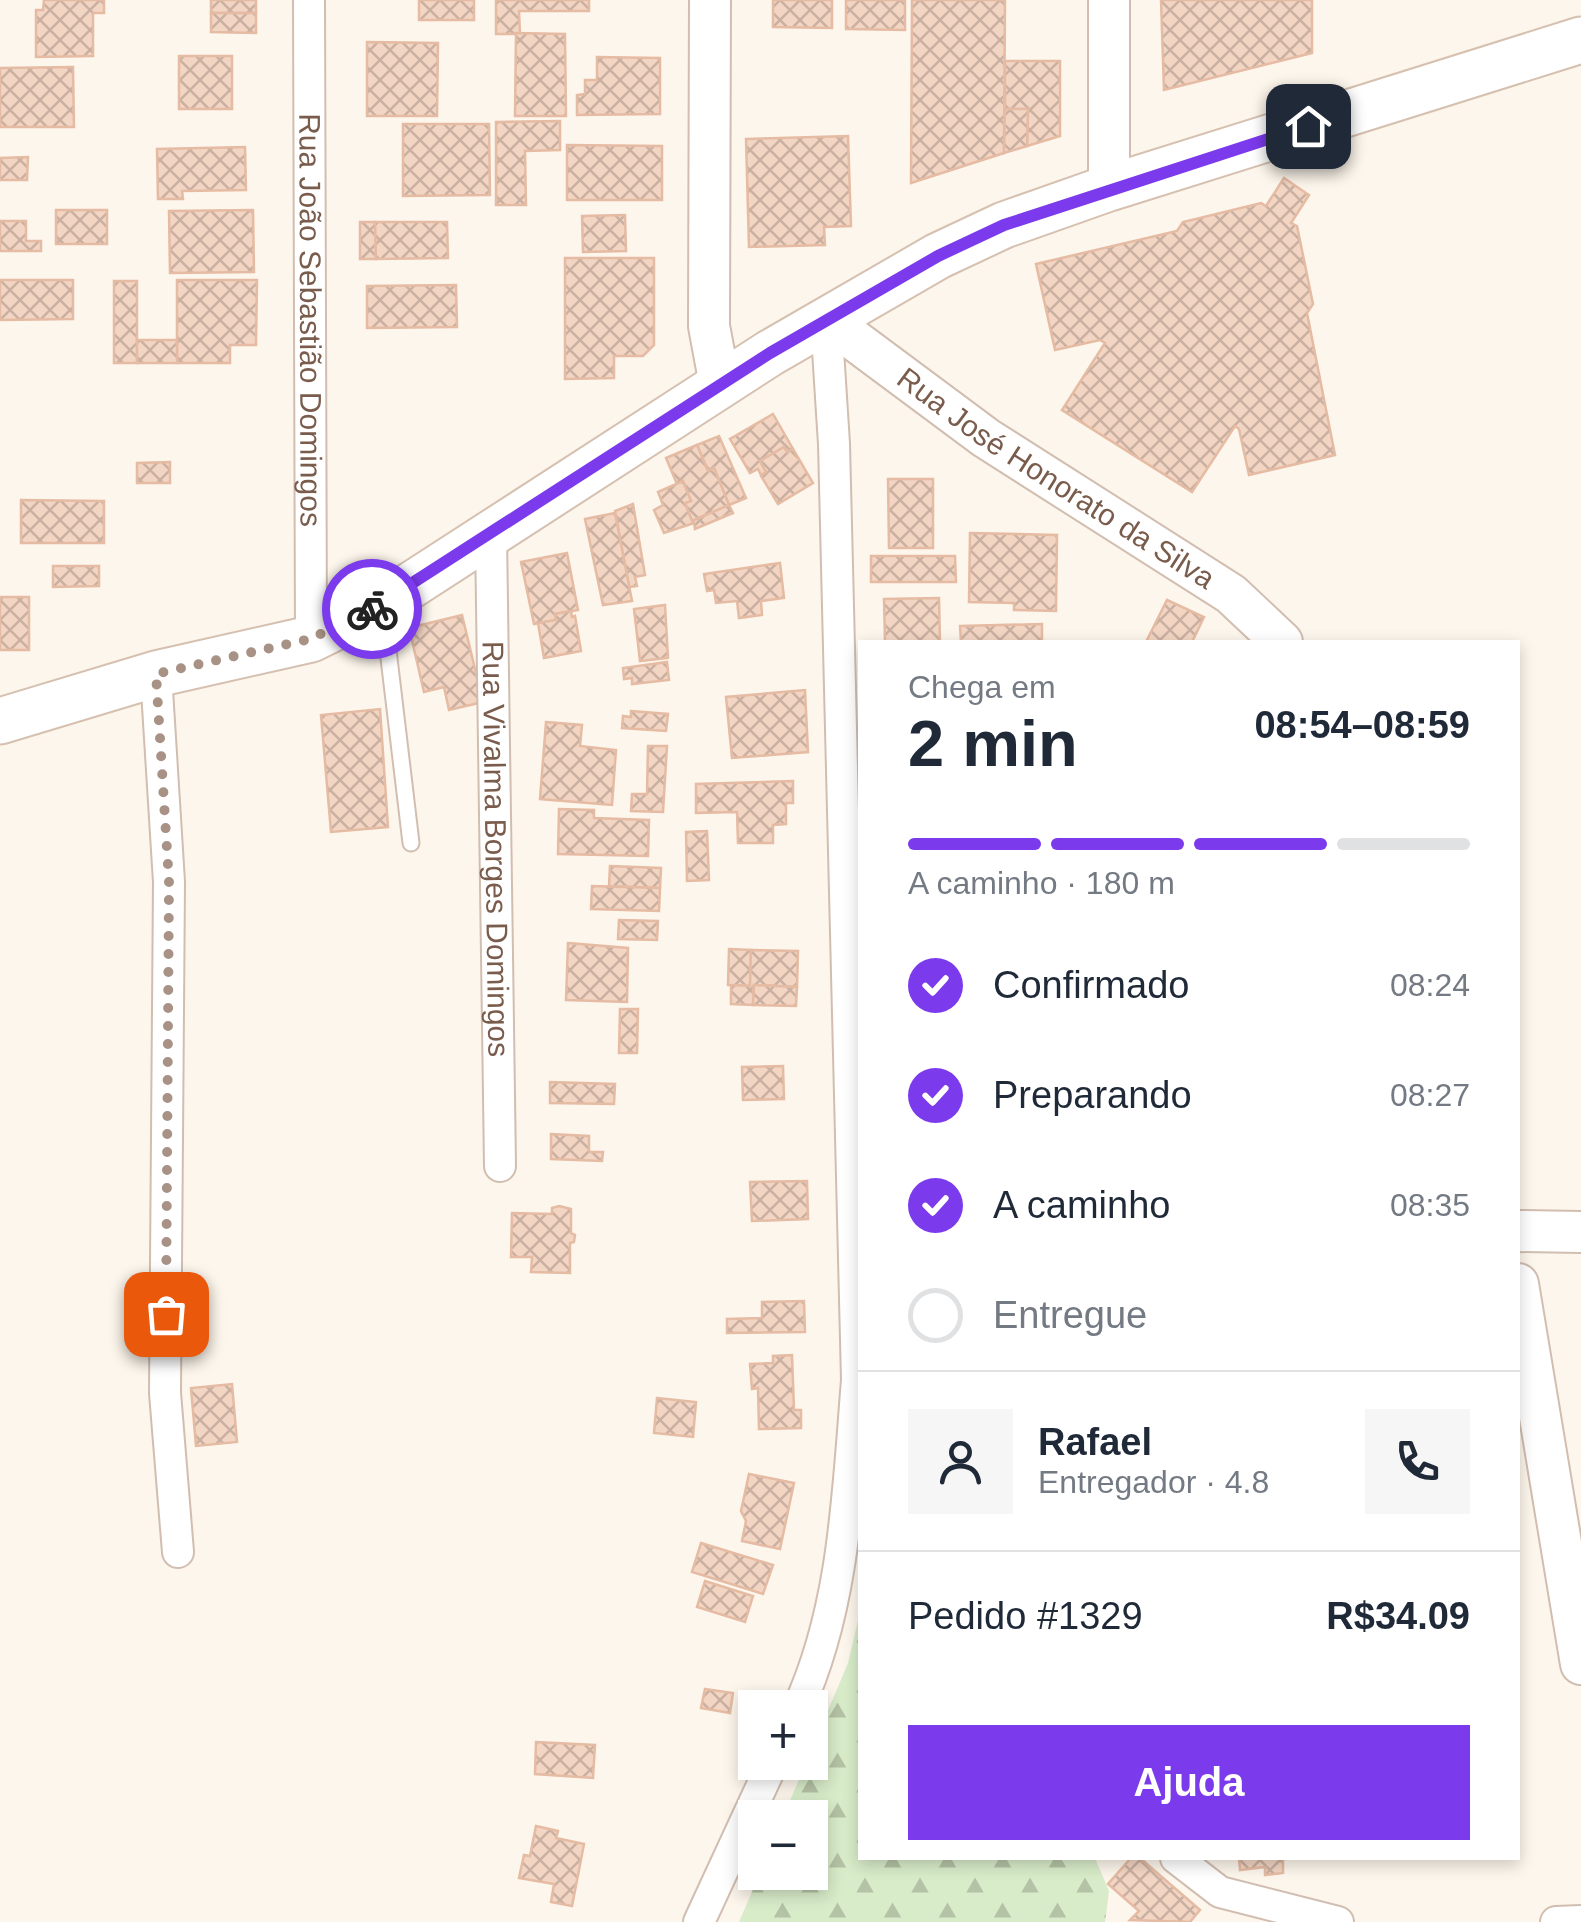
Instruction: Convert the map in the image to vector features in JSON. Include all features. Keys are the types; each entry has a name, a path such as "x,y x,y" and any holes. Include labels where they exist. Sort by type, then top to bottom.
{"main road":[{"path":"0,720 156,674 310,639 382,604 826,319 938,256 1004,225 1109,188 1581,40"}],"street":[{"name":"Rua João Sebastião Domingos","path":"310,0 310,639"},
{"path":"710,0 709,326 720,385"},
{"path":"1109,0 1109,188"},
{"path":"826,319 834,444 858,1343"},
{"name":"Rua José Honorato da Silva","path":"826,319 986,438 1231,594 1280,640"},
{"name":"Rua Vivalma Borges Domingos","path":"491,534 500,1166"},
{"path":"156,674 169,882 165,1393 178,1552"},
{"path":"1520,1231 1581,1232"},
{"path":"1520,1296 1581,1664"},
{"path":"807,1690 831,1606 858,1390"},
{"path":"698,1922 765,1780"},
{"path":"1179,1860 1220,1892 1338,1922"},
{"path":"1556,1922 1581,1921"}],"lane":[{"path":"382,604 410,843"}],"green space":[{"path":"858,1620 858,1860 1096,1860 1109,1891 1105,1922 739,1922 753,1890 828,1890 828,1800 790,1800 799,1780 828,1780 828,1710 848,1663"}],"building":[{"path":"44,0 104,0 104,13 93,13 93,56 36,57 36,10 43,10"},
{"path":"211,0 256,0 256,13 211,13"},
{"path":"419,0 474,0 474,20 419,20"},
{"path":"496,0 589,0 589,11 519,11 520,34 496,34"},
{"path":"773,0 832,0 832,28 773,27"},
{"path":"846,0 905,0 905,30 846,29"},
{"path":"912,0 1005,0 1004,153 911,183"},
{"path":"1161,0 1312,0 1312,53 1164,90"},
{"path":"211,13 256,13 256,33 211,32"},
{"path":"516,33 565,34 566,116 515,116"},
{"path":"367,42 438,43 437,116 367,116"},
{"path":"179,56 232,56 232,109 179,109"},
{"path":"597,57 660,58 660,114 577,115 577,95 585,94 585,80 597,80"},
{"path":"1005,61 1060,61 1060,136 1027,146 1028,109 1005,109"},
{"path":"73,67 74,127 0,127 0,68"},
{"path":"1005,109 1028,109 1027,146 1004,153"},
{"path":"560,121 560,150 525,151 526,205 496,205 496,122"},
{"path":"403,124 489,124 490,195 403,196"},
{"path":"848,136 851,226 824,227 825,245 749,247 746,139"},
{"path":"567,145 662,146 662,200 567,200"},
{"path":"245,147 246,190 182,191 183,199 158,199 157,149"},
{"path":"28,157 27,180 0,180 0,158"},
{"path":"1284,178 1309,195 1291,223 1297,226 1313,304 1307,313 1335,455 1249,475 1239,429 1235,426 1192,492 1062,410 1105,343 1100,340 1055,350 1036,264 1177,231 1183,222 1261,203 1266,206"},
{"path":"56,210 107,210 107,244 56,244"},
{"path":"253,210 254,272 170,273 169,211"},
{"path":"625,215 626,251 583,252 582,216"},
{"path":"0,221 26,221 26,241 41,241 41,251 0,251"},
{"path":"360,222 375,222 376,259 360,259"},
{"path":"375,222 447,222 448,258 376,259"},
{"path":"565,258 654,258 654,345 643,356 614,356 614,378 565,379"},
{"path":"0,280 73,280 73,319 0,320"},
{"path":"177,280 257,280 256,345 230,345 230,363 177,363"},
{"path":"114,281 137,281 137,363 114,363"},
{"path":"456,285 457,327 367,328 367,286"},
{"path":"137,340 177,340 177,363 137,363"},
{"path":"773,414 793,449 787,452 784,447 760,461 766,472 761,475 758,469 750,473 730,439"},
{"path":"719,436 746,498 729,505 714,468 708,471 697,445"},
{"path":"697,445 708,471 714,468 729,505 692,521 685,503 691,501 683,481 677,484 666,458"},
{"path":"784,447 787,452 793,449 813,483 778,504 761,476 766,472 760,461"},
{"path":"170,462 170,483 137,483 137,463"},
{"path":"888,479 933,479 933,548 889,548"},
{"path":"683,481 691,501 685,503 692,521 729,505 733,513 695,529 694,523 664,533 654,510 663,505 658,492"},
{"path":"21,500 104,501 104,543 21,543"},
{"path":"633,504 645,575 635,577 637,586 629,587 615,511"},
{"path":"615,513 632,601 603,605 585,519"},
{"path":"970,533 1057,535 1056,611 1014,610 1014,603 969,602"},
{"path":"567,553 578,610 555,614 556,620 534,624 521,562"},
{"path":"871,556 955,556 956,582 871,582"},
{"path":"780,563 784,598 761,601 762,615 739,618 737,601 716,603 714,590 707,591 704,574"},
{"path":"53,566 99,566 99,586 53,587"},
{"path":"0,597 29,597 29,650 0,650"},
{"path":"939,598 940,640 885,640 884,599"},
{"path":"1167,600 1204,617 1193,640 1147,640"},
{"path":"665,605 668,658 640,661 634,609"},
{"path":"571,611 581,651 544,658 538,623 556,620 555,614"},
{"path":"462,615 483,702 449,710 444,687 424,692 409,628"},
{"path":"1042,624 1042,640 961,640 960,626"},
{"path":"667,662 669,680 632,684 632,678 624,679 623,668"},
{"path":"805,690 808,752 732,758 726,697"},
{"path":"380,709 388,827 331,832 321,715"},
{"path":"631,711 668,714 666,731 622,728 623,716 631,717"},
{"path":"546,722 582,725 580,746 616,750 612,805 540,799"},
{"path":"648,746 667,746 663,812 631,811 632,794 647,794"},
{"path":"793,781 793,803 786,803 786,824 773,825 773,843 738,843 737,812 696,813 696,784"},
{"path":"559,809 594,810 594,818 649,820 648,856 558,854"},
{"path":"707,831 709,880 687,881 686,832"},
{"path":"610,866 661,868 660,888 609,886"},
{"path":"592,886 660,888 659,911 591,909"},
{"path":"619,920 658,921 657,940 618,939"},
{"path":"568,943 628,948 627,1002 566,1000"},
{"path":"729,949 751,950 750,986 728,985"},
{"path":"751,950 798,951 797,987 754,985 753,1005 731,1004 731,985 750,986"},
{"path":"754,985 797,987 796,1006 753,1005"},
{"path":"620,1009 638,1009 637,1053 619,1053"},
{"path":"783,1066 784,1099 743,1100 742,1067"},
{"path":"550,1082 615,1084 614,1104 550,1103"},
{"path":"551,1134 589,1136 589,1152 603,1152 602,1161 551,1159"},
{"path":"807,1181 808,1219 752,1221 750,1182"},
{"path":"552,1208 571,1209 571,1233 575,1235 570,1243 570,1273 531,1272 532,1257 511,1257 512,1213 552,1214"},
{"path":"804,1301 805,1332 727,1333 727,1319 762,1318 762,1302"},
{"path":"792,1355 794,1410 801,1410 801,1428 759,1429 758,1388 752,1389 750,1364 773,1363 773,1356"},
{"path":"232,1384 237,1442 196,1446 191,1388"},
{"path":"657,1398 696,1402 693,1437 654,1433"},
{"path":"749,1474 794,1483 780,1549 742,1541 746,1521 741,1511"},
{"path":"701,1543 773,1565 763,1594 692,1572"},
{"path":"705,1581 753,1596 745,1622 697,1607"},
{"path":"705,1689 733,1693 730,1713 701,1708"},
{"path":"536,1742 595,1745 593,1778 535,1774"},
{"path":"536,1826 558,1831 556,1838 584,1844 572,1906 551,1902 554,1884 519,1878 524,1855 530,1856"},
{"path":"1129,1860 1142,1860 1200,1910 1190,1922 1130,1920 1139,1911 1108,1884"},
{"path":"1239,1860 1283,1860 1283,1873 1265,1875 1265,1867 1240,1870"}],"way so far":[{"path":"166,1314 169,882 156,674 310,639 372,609"}],"route":[{"path":"372,609 770,353 938,256 1004,225 1109,188 1308,126"}]}
